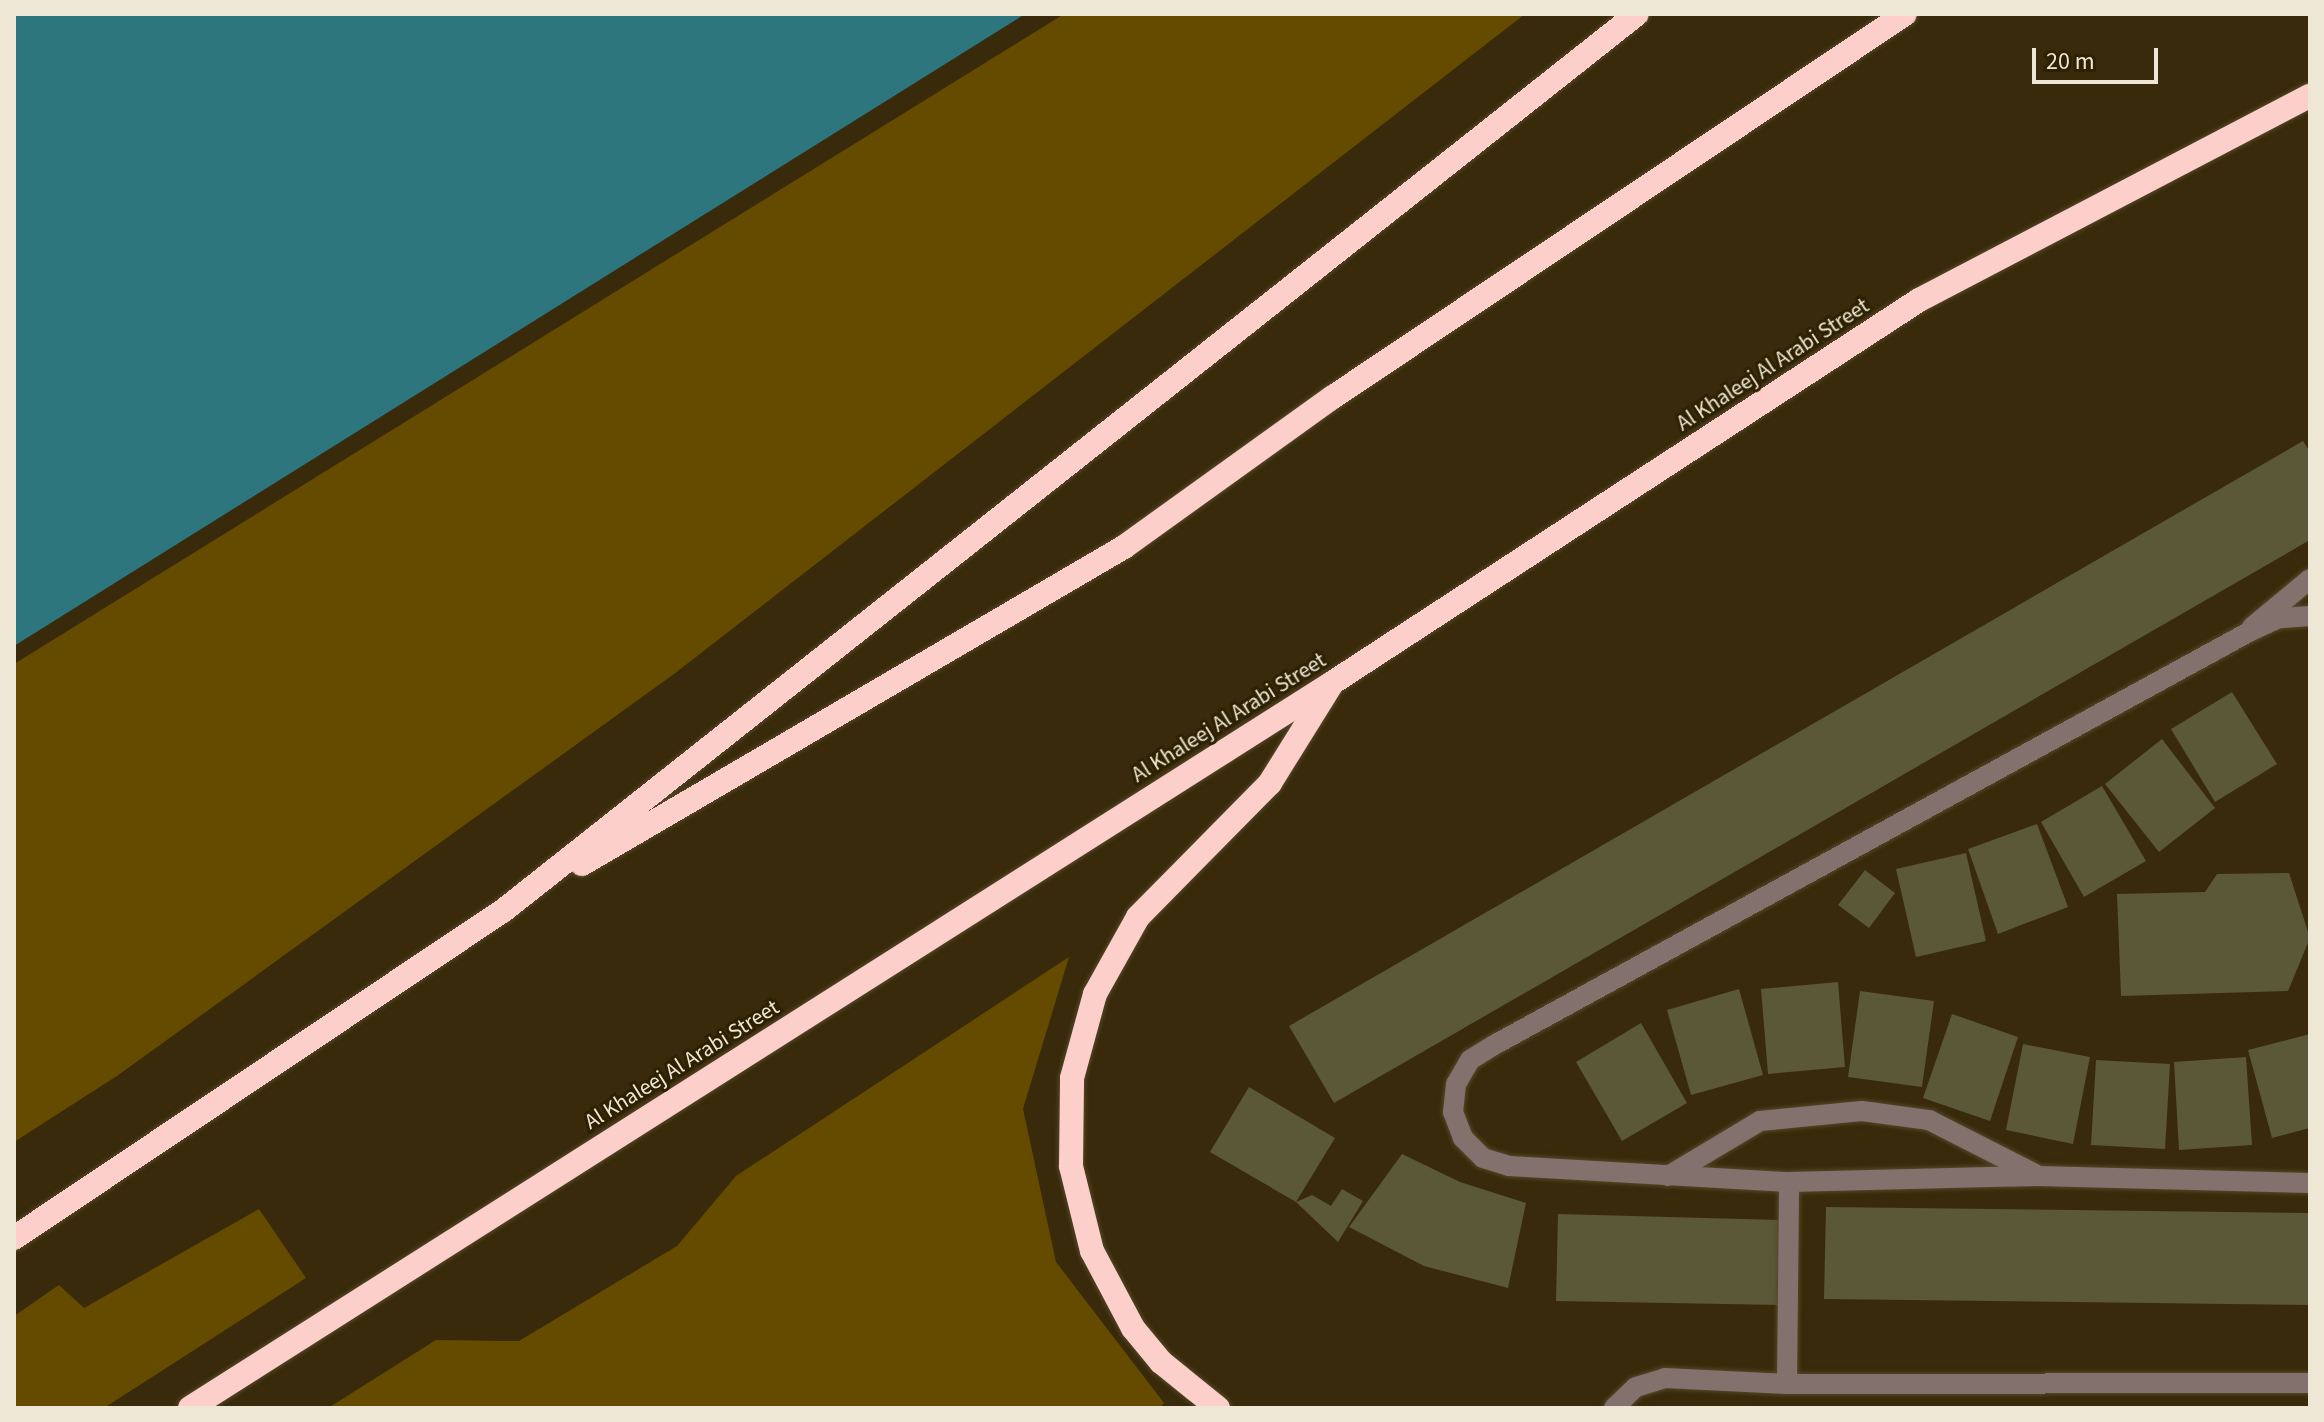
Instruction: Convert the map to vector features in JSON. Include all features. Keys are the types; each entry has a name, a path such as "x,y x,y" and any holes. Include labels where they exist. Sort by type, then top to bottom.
{"highway":[{"path":"14,1238 504,910 1124,547 1346,388 1905,14"},
{"path":"504,910 1632,17"},
{"name":"Al Khaleej Al Arabi Street","path":"190,1408 1332,683 1919,300 2310,96"},
{"path":"1218,1408 1193,1391 1133,1328 1092,1251 1071,1166 1072,1078 1095,994 1138,917 1270,783 1332,683"}],"street":[{"path":"2247,633 2268,608 2310,579"},
{"path":"2310,616 2279,618 2247,633 1494,1045 1470,1060 1456,1084 1453,1112 1463,1138 1483,1158 1509,1166 1789,1182 2038,1176 2310,1183"},
{"path":"1668,1176 1760,1121 1862,1111 1929,1120 2038,1176"},
{"path":"1787,1384 1789,1182"},
{"path":"1614,1408 1636,1387 1665,1378 1787,1384 2310,1383"}],"shaded area":[{"path":"1064,14 1525,14 674,674 117,1076 14,1142 14,664"},
{"path":"1069,957 1023,1109 1056,1262 1164,1403 1160,1408 328,1408 436,1340 519,1341 677,1246 736,1176"},
{"path":"259,1209 306,1278 104,1408 14,1408 14,1316 59,1285 84,1308"}],"water":[{"path":"14,14 1025,14 14,646"}],"building":[{"path":"2303,441 2310,452 2310,540 1334,1103 1289,1026"},
{"path":"2232,692 2277,764 2215,802 2171,729"},
{"path":"2162,739 2215,808 2159,852 2105,784"},
{"path":"2102,786 2146,861 2084,897 2041,822"},
{"path":"2037,824 2068,907 1998,934 1968,849"},
{"path":"1966,853 1986,941 1916,957 1896,869"},
{"path":"1865,870 1895,893 1869,928 1838,905"},
{"path":"2289,873 2310,938 2288,991 2121,996 2117,894 2205,892 2217,874"},
{"path":"1838,982 1845,1067 1768,1074 1761,989"},
{"path":"1739,989 1763,1075 1691,1095 1667,1010"},
{"path":"1860,991 1934,1001 1922,1087 1848,1077"},
{"path":"1952,1014 2018,1037 1990,1121 1923,1098"},
{"path":"1641,1023 1687,1103 1622,1141 1576,1062"},
{"path":"2310,1034 2310,1128 2272,1138 2248,1050"},
{"path":"2023,1044 2090,1057 2073,1144 2006,1130"},
{"path":"2246,1057 2252,1145 2179,1150 2174,1062"},
{"path":"2096,1060 2170,1064 2165,1149 2091,1145"},
{"path":"1249,1087 1335,1138 1296,1202 1210,1152"},
{"path":"1402,1154 1460,1182 1526,1203 1508,1288 1424,1266 1349,1227"},
{"path":"1342,1189 1363,1201 1338,1242 1296,1202 1312,1195 1331,1206"},
{"path":"1826,1207 2310,1213 2310,1305 1824,1299"},
{"path":"1558,1214 1783,1220 1781,1305 1556,1301"}]}
